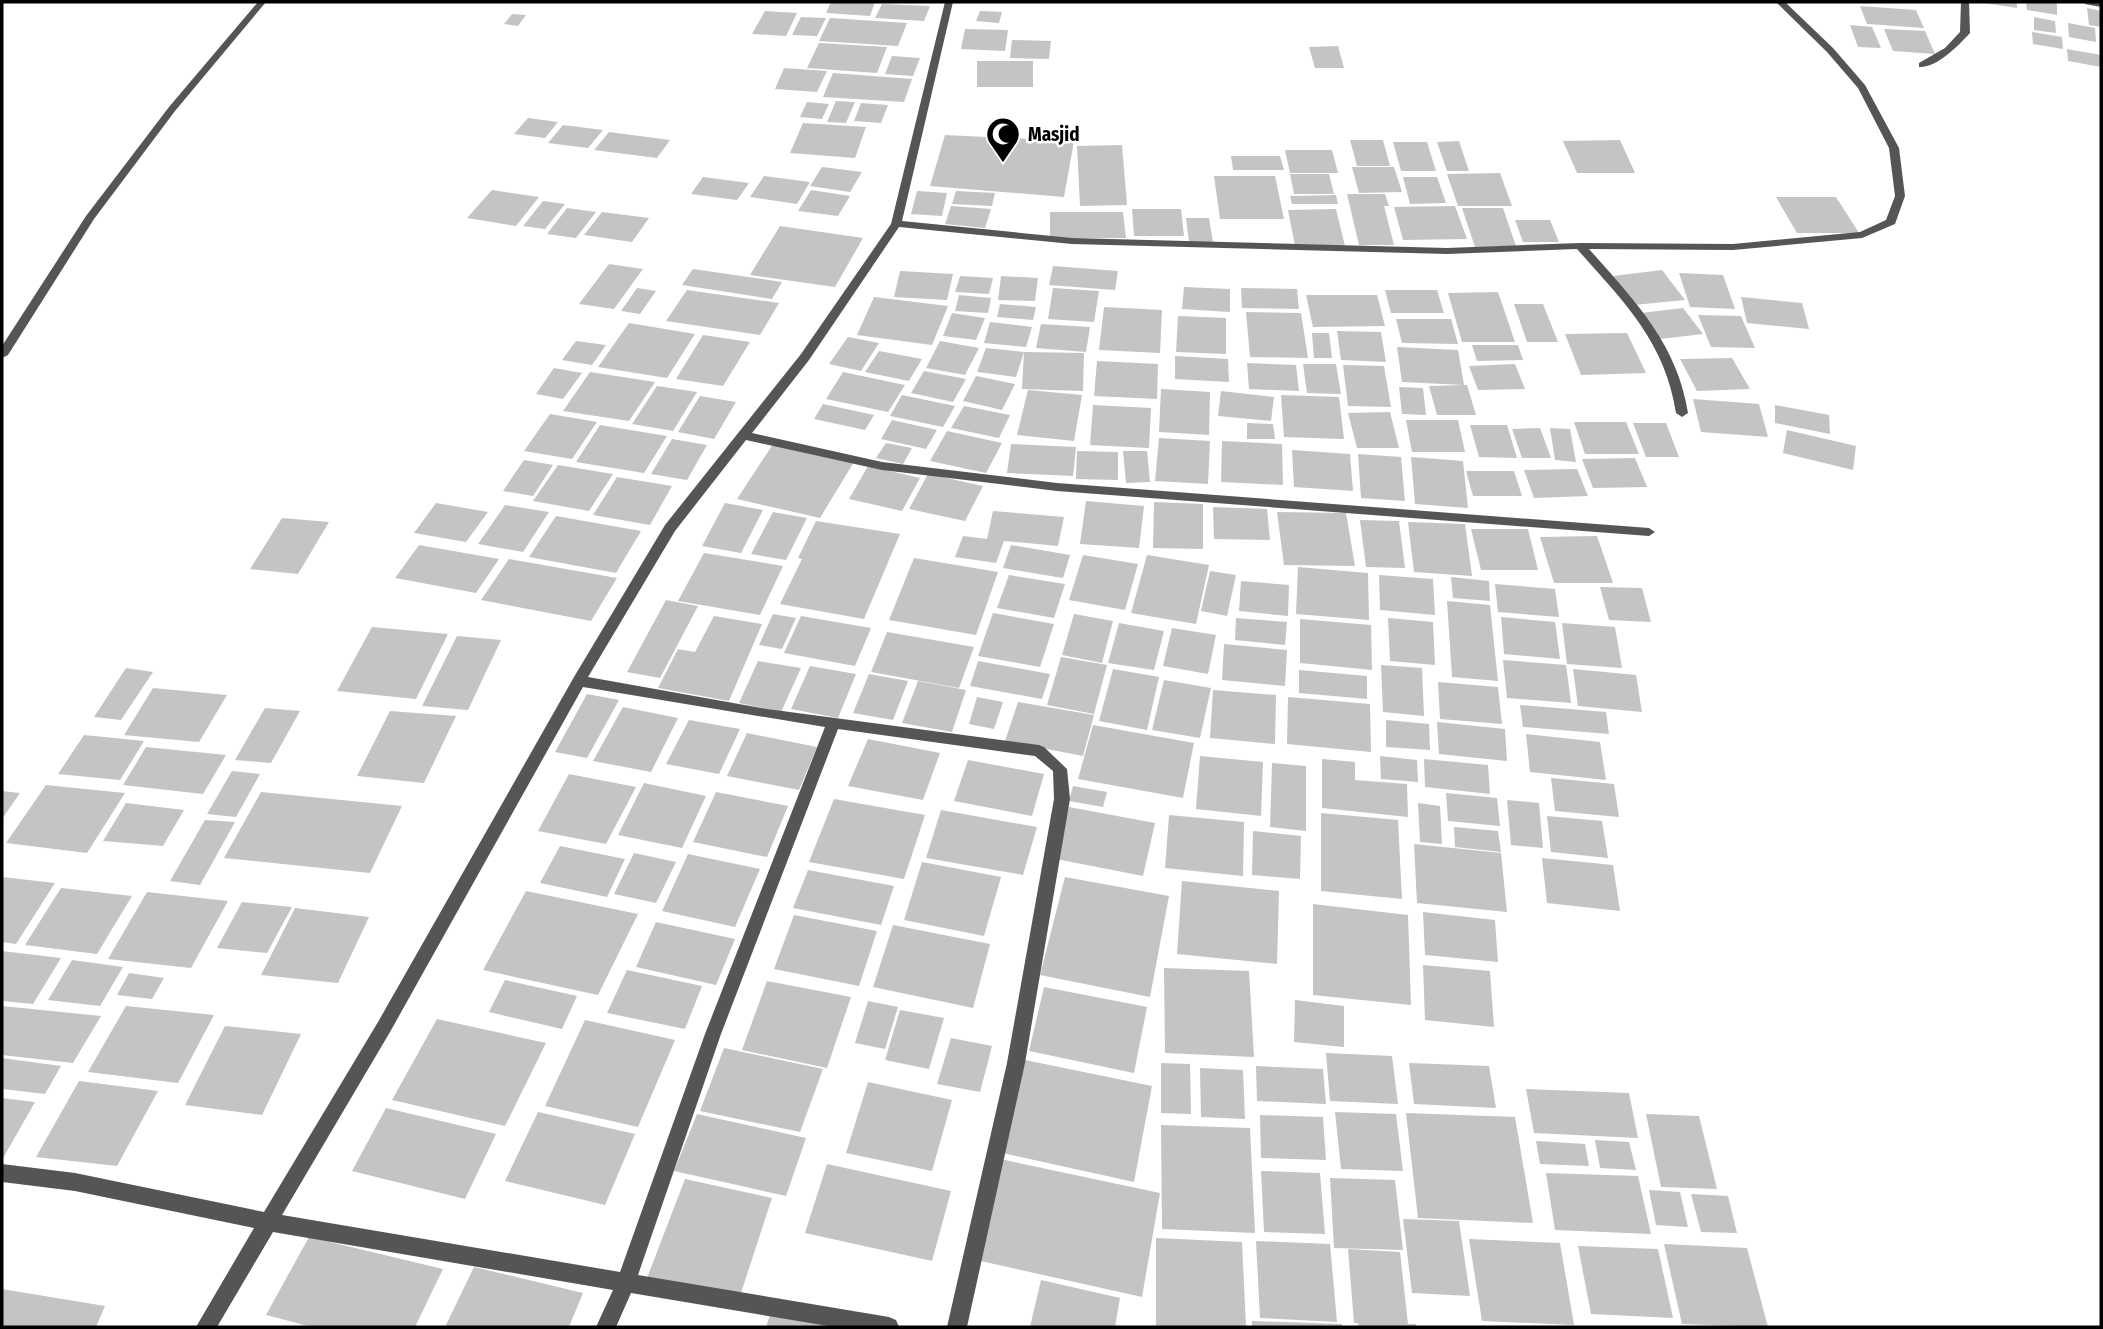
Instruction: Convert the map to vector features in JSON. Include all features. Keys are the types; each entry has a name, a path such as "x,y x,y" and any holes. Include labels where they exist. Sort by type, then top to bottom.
{"street":[{"path":"2,355 90,218 172,109 262,2"},
{"path":"206,1327 459,897 579,681 670,528 805,357 896,224 949,2"},
{"path":"896,224 1072,241 1447,251 1580,246 1733,247 1862,235 1878,230 1891,222 1899,195 1894,148 1862,87 1830,50 1780,2"},
{"path":"1922,65 1948,50 1965,33 1965,2"},
{"path":"2088,2 2101,4"},
{"path":"1580,246 1662,346 1681,392 1682,413"},
{"path":"743,436 882,466 1057,487 1649,532"},
{"path":"579,681 767,714 1039,751 1060,769 1062,799 1016,1063 957,1327"},
{"path":"606,1327 625,1284 713,1034 834,722"},
{"path":"2,1173 75,1182 268,1222 890,1327"}],"building":[{"path":"831,2 875,2 870,16 826,13"},
{"path":"2017,2 2017,8 1984,3"},
{"path":"2026,2 2057,3 2057,15 2027,10"},
{"path":"882,4 930,6 924,21 875,18"},
{"path":"1860,6 1916,10 1924,28 1867,24"},
{"path":"2087,8 2101,11 2101,27 2089,25"},
{"path":"765,11 797,13 786,36 752,34"},
{"path":"980,11 1002,12 999,23 976,21"},
{"path":"512,14 526,15 518,26 504,24"},
{"path":"801,17 826,18 817,36 792,35"},
{"path":"2034,17 2055,21 2056,33 2034,30"},
{"path":"830,18 907,23 898,46 819,41"},
{"path":"2068,23 2095,28 2096,42 2069,37"},
{"path":"1850,25 1872,27 1881,48 1858,47"},
{"path":"965,29 1008,30 1005,51 961,49"},
{"path":"1884,29 1925,31 1935,54 1893,51"},
{"path":"2032,32 2062,37 2063,49 2033,44"},
{"path":"1012,40 1051,41 1049,59 1010,58"},
{"path":"819,43 887,47 877,73 807,68"},
{"path":"1338,46 1344,68 1315,68 1309,47"},
{"path":"2067,49 2101,55 2101,67 2068,61"},
{"path":"892,56 920,58 913,76 885,74"},
{"path":"977,61 1033,61 1033,87 977,87"},
{"path":"784,68 827,71 817,92 775,89"},
{"path":"833,73 912,79 904,102 823,97"},
{"path":"836,101 855,102 846,123 827,122"},
{"path":"807,102 829,104 822,119 800,117"},
{"path":"861,103 888,105 881,123 854,121"},
{"path":"528,118 558,122 545,138 514,134"},
{"path":"803,123 866,127 855,158 790,153"},
{"path":"563,125 603,130 588,148 548,143"},
{"path":"609,132 670,140 657,158 594,150"},
{"name":"Masjid","path":"945,135 1074,141 1064,197 930,186"},
{"path":"1350,140 1383,140 1390,166 1357,166"},
{"path":"1620,140 1635,173 1577,173 1563,141"},
{"path":"1459,141 1469,171 1447,171 1437,142"},
{"path":"1393,142 1427,142 1436,171 1401,171"},
{"path":"1122,145 1127,205 1080,206 1077,146"},
{"path":"1285,150 1332,150 1338,173 1290,173"},
{"path":"1231,156 1280,156 1284,170 1233,170"},
{"path":"822,167 862,172 850,192 810,186"},
{"path":"1352,167 1394,167 1402,192 1359,193"},
{"path":"1500,173 1512,206 1458,206 1447,174"},
{"path":"1290,174 1329,174 1334,194 1294,194"},
{"path":"764,176 810,182 797,204 750,197"},
{"path":"1214,176 1275,176 1284,219 1220,219"},
{"path":"703,177 749,183 737,200 691,194"},
{"path":"1403,177 1437,177 1446,203 1410,204"},
{"path":"492,190 539,197 516,226 467,218"},
{"path":"811,190 850,196 838,216 798,211"},
{"path":"917,191 947,193 942,216 911,214"},
{"path":"956,191 995,193 992,206 952,204"},
{"path":"1347,194 1385,194 1389,206 1384,206 1394,245 1359,245"},
{"path":"1336,195 1338,204 1292,204 1290,196"},
{"path":"1776,197 1836,197 1859,233 1797,233"},
{"path":"543,201 565,204 545,229 523,226"},
{"path":"951,206 991,209 985,228 945,224"},
{"path":"1455,206 1467,239 1403,240 1394,207"},
{"path":"567,208 596,212 576,238 547,234"},
{"path":"1462,208 1503,208 1516,246 1475,247"},
{"path":"1132,209 1181,209 1184,236 1134,236"},
{"path":"1336,209 1345,246 1295,246 1288,210"},
{"path":"602,212 649,218 632,242 584,235"},
{"path":"1050,212 1123,212 1126,238 1050,238"},
{"path":"1186,218 1209,218 1213,242 1189,242"},
{"path":"1515,220 1550,220 1559,242 1523,242"},
{"path":"780,226 863,238 835,287 750,275"},
{"path":"609,264 643,269 614,309 579,304"},
{"path":"1053,266 1118,271 1115,290 1049,285"},
{"path":"693,269 782,282 772,299 682,285"},
{"path":"1662,270 1685,300 1634,305 1613,276"},
{"path":"900,271 953,274 947,300 894,297"},
{"path":"1679,273 1723,275 1735,309 1690,307"},
{"path":"960,276 993,278 989,294 955,292"},
{"path":"1001,276 1038,278 1035,301 998,300"},
{"path":"1184,287 1230,289 1230,312 1182,309"},
{"path":"637,288 656,291 640,314 621,311"},
{"path":"1053,288 1099,291 1094,322 1048,319"},
{"path":"1241,288 1297,289 1299,309 1242,308"},
{"path":"687,290 779,303 760,335 666,321"},
{"path":"1385,290 1437,290 1444,313 1391,313"},
{"path":"1498,292 1515,342 1462,342 1448,293"},
{"path":"959,295 991,298 988,313 955,311"},
{"path":"1306,295 1377,295 1385,326 1313,327"},
{"path":"874,297 948,306 932,345 857,335"},
{"path":"1741,297 1802,303 1809,329 1747,323"},
{"path":"1000,304 1036,307 1033,320 997,317"},
{"path":"1514,304 1543,304 1558,342 1527,342"},
{"path":"1104,307 1162,310 1160,353 1099,350"},
{"path":"1683,308 1703,334 1660,339 1641,313"},
{"path":"1246,312 1301,313 1308,358 1250,357"},
{"path":"952,313 985,318 976,340 943,336"},
{"path":"1698,315 1741,316 1755,348 1711,347"},
{"path":"1178,316 1226,318 1226,354 1176,352"},
{"path":"1396,319 1451,319 1458,344 1402,343"},
{"path":"990,322 1032,327 1026,347 984,343"},
{"path":"629,323 695,334 667,378 598,367"},
{"path":"1041,324 1090,327 1086,352 1036,348"},
{"path":"1337,331 1381,332 1386,362 1341,360"},
{"path":"1312,333 1329,333 1332,358 1314,358"},
{"path":"1627,333 1646,373 1581,375 1565,334"},
{"path":"703,335 750,342 723,386 676,379"},
{"path":"848,337 879,343 861,371 829,364"},
{"path":"576,341 606,345 592,365 562,360"},
{"path":"940,341 979,348 965,375 926,368"},
{"path":"1472,345 1518,345 1523,360 1477,361"},
{"path":"1397,347 1458,350 1464,385 1402,382"},
{"path":"986,348 1024,352 1016,377 977,372"},
{"path":"879,351 922,359 909,381 865,372"},
{"path":"1024,352 1084,353 1083,391 1022,389"},
{"path":"1175,356 1228,359 1229,382 1175,379"},
{"path":"1732,358 1750,389 1697,391 1680,359"},
{"path":"1097,361 1158,364 1157,399 1094,396"},
{"path":"1247,363 1296,365 1299,391 1249,389"},
{"path":"1303,364 1336,364 1341,394 1307,393"},
{"path":"1515,364 1525,389 1478,390 1469,366"},
{"path":"1343,365 1384,366 1391,407 1348,406"},
{"path":"554,368 582,373 563,399 536,394"},
{"path":"924,371 966,379 953,402 911,393"},
{"path":"590,372 655,382 629,421 563,411"},
{"path":"843,372 905,385 888,412 826,399"},
{"path":"976,376 1015,384 1002,410 963,401"},
{"path":"1467,385 1476,415 1437,415 1429,386"},
{"path":"657,386 697,392 673,431 632,424"},
{"path":"1399,387 1423,388 1426,415 1402,414"},
{"path":"1161,389 1210,392 1209,435 1159,432"},
{"path":"1028,390 1082,395 1074,441 1017,435"},
{"path":"1221,391 1274,397 1271,421 1218,416"},
{"path":"902,395 955,406 943,427 890,416"},
{"path":"1281,395 1339,397 1344,439 1284,437"},
{"path":"700,396 736,402 714,439 678,432"},
{"path":"1693,399 1759,404 1768,437 1701,432"},
{"path":"823,404 874,415 865,430 814,419"},
{"path":"1093,405 1151,408 1149,448 1090,445"},
{"path":"1775,405 1829,415 1830,434 1775,423"},
{"path":"964,406 1010,415 999,438 951,428"},
{"path":"1390,412 1399,448 1357,448 1348,413"},
{"path":"550,414 597,422 572,459 524,451"},
{"path":"892,420 937,430 926,449 881,439"},
{"path":"1406,420 1458,420 1465,452 1412,452"},
{"path":"1574,422 1626,422 1639,454 1585,454"},
{"path":"1247,423 1273,424 1275,439 1247,439"},
{"path":"1633,423 1666,423 1679,457 1646,457"},
{"path":"600,425 667,436 644,473 576,462"},
{"path":"1470,425 1507,425 1517,458 1479,457"},
{"path":"1540,428 1551,458 1522,458 1512,429"},
{"path":"1550,428 1570,429 1576,462 1555,460"},
{"path":"1787,430 1856,446 1853,470 1783,453"},
{"path":"947,431 1002,443 986,473 930,461"},
{"path":"1159,438 1210,441 1208,484 1155,481"},
{"path":"672,439 707,445 687,480 651,474"},
{"path":"1222,441 1282,444 1283,485 1221,482"},
{"path":"886,443 912,448 903,464 876,458"},
{"path":"773,444 854,462 820,518 737,499"},
{"path":"1011,444 1076,447 1073,476 1007,473"},
{"path":"1292,450 1350,454 1353,491 1294,487"},
{"path":"1077,451 1118,452 1118,480 1076,479"},
{"path":"1123,451 1147,451 1150,482 1126,483"},
{"path":"1358,454 1401,457 1405,501 1361,498"},
{"path":"1411,457 1463,461 1468,508 1415,504"},
{"path":"1635,458 1647,487 1593,488 1582,459"},
{"path":"524,460 553,465 533,496 503,491"},
{"path":"558,465 613,474 589,511 533,501"},
{"path":"868,466 920,478 902,511 849,499"},
{"path":"1577,469 1588,496 1534,498 1524,470"},
{"path":"1466,471 1514,471 1522,496 1473,496"},
{"path":"928,474 983,486 965,521 909,509"},
{"path":"617,477 672,486 650,525 593,515"},
{"path":"1086,501 1144,506 1139,548 1080,544"},
{"path":"1154,502 1203,504 1203,549 1153,548"},
{"path":"436,503 488,512 466,542 414,533"},
{"path":"725,503 763,510 741,553 702,546"},
{"path":"505,505 549,512 523,552 478,544"},
{"path":"1213,507 1267,509 1270,540 1214,539"},
{"path":"993,511 1064,517 1058,546 1004,541 996,563 955,557 963,536 987,539"},
{"path":"773,512 807,518 786,560 751,554"},
{"path":"1277,512 1346,513 1355,566 1284,565"},
{"path":"556,516 641,531 616,573 529,557"},
{"path":"282,518 329,522 298,574 250,569"},
{"path":"1360,520 1399,521 1405,568 1366,567"},
{"path":"816,521 900,534 864,619 780,604 802,559 798,558"},
{"path":"1408,522 1465,524 1472,576 1414,572"},
{"path":"1471,529 1528,529 1538,570 1481,570"},
{"path":"1597,536 1613,583 1554,583 1540,537"},
{"path":"419,545 499,559 476,593 395,578"},
{"path":"1011,545 1070,555 1063,578 1003,568"},
{"path":"704,553 783,566 760,615 678,601"},
{"path":"1083,555 1138,564 1125,610 1069,600"},
{"path":"1147,555 1209,565 1196,624 1131,613"},
{"path":"914,558 998,572 976,635 889,620"},
{"path":"509,559 617,578 591,621 481,600"},
{"path":"1298,567 1368,573 1369,620 1296,614"},
{"path":"1210,571 1236,575 1227,616 1201,611"},
{"path":"1009,575 1065,584 1054,618 997,608"},
{"path":"1379,575 1433,579 1435,615 1380,610"},
{"path":"1451,577 1489,581 1490,601 1453,598"},
{"path":"1241,581 1289,585 1288,616 1239,611"},
{"path":"1495,584 1555,589 1559,617 1498,612"},
{"path":"1600,587 1642,588 1651,622 1609,620"},
{"path":"666,600 698,606 660,678 627,672"},
{"path":"1447,601 1490,605 1498,681 1452,677"},
{"path":"993,613 1054,624 1040,667 978,656"},
{"path":"773,614 796,618 782,649 759,645"},
{"path":"1074,614 1113,621 1102,663 1062,655"},
{"path":"714,616 762,624 729,701 658,688 678,649 695,652"},
{"path":"801,616 871,628 855,666 784,653"},
{"path":"1501,617 1555,622 1560,659 1504,654"},
{"path":"1236,618 1287,622 1285,645 1235,640"},
{"path":"1388,618 1433,622 1435,665 1390,661"},
{"path":"1300,619 1371,625 1372,670 1300,663"},
{"path":"1119,623 1164,631 1154,670 1108,663"},
{"path":"1562,623 1615,627 1622,668 1567,664"},
{"path":"372,627 448,634 416,699 337,691"},
{"path":"1172,628 1216,635 1208,674 1163,666"},
{"path":"887,632 974,647 959,688 871,672"},
{"path":"457,636 501,640 468,710 422,706"},
{"path":"1224,644 1287,650 1285,686 1222,680"},
{"path":"1061,657 1107,665 1094,714 1047,705"},
{"path":"1503,660 1566,665 1571,703 1507,698"},
{"path":"758,661 801,668 781,712 739,703"},
{"path":"978,661 1050,674 1042,699 970,686"},
{"path":"1381,665 1422,668 1424,716 1383,712"},
{"path":"810,666 856,674 838,718 791,709"},
{"path":"126,668 153,672 121,720 94,717"},
{"path":"1113,669 1159,677 1147,730 1099,721"},
{"path":"1573,669 1636,675 1642,712 1578,706"},
{"path":"1299,670 1367,676 1367,699 1299,693"},
{"path":"869,674 908,681 893,720 853,713"},
{"path":"1164,680 1211,688 1200,738 1152,730"},
{"path":"918,681 966,690 952,732 902,723"},
{"path":"1438,682 1498,687 1502,724 1440,719"},
{"path":"153,688 227,695 199,742 124,735"},
{"path":"1213,690 1276,695 1275,744 1210,738"},
{"path":"587,694 619,700 587,758 555,752"},
{"path":"977,697 1003,702 994,729 969,724"},
{"path":"1288,697 1370,704 1371,752 1287,744"},
{"path":"1018,702 1094,715 1083,756 1005,741"},
{"path":"1520,705 1606,712 1609,734 1523,727"},
{"path":"623,707 678,718 651,772 593,761"},
{"path":"265,708 300,711 271,763 235,760"},
{"path":"390,711 456,716 424,783 357,776"},
{"path":"689,720 740,729 719,774 666,764"},
{"path":"1386,720 1429,724 1430,750 1386,747"},
{"path":"1437,722 1505,729 1507,761 1439,754"},
{"path":"1093,725 1194,743 1183,798 1078,779"},
{"path":"747,733 817,747 799,790 727,776"},
{"path":"1526,734 1600,742 1606,780 1530,772"},
{"path":"84,735 144,741 120,780 58,774"},
{"path":"868,739 940,753 923,800 848,786"},
{"path":"146,747 226,755 203,794 123,785"},
{"path":"1200,756 1263,762 1261,816 1196,809"},
{"path":"1380,756 1417,760 1418,782 1381,779"},
{"path":"1322,759 1355,762 1355,780 1407,784 1408,817 1322,808"},
{"path":"1424,759 1488,765 1490,794 1425,787"},
{"path":"968,760 1044,774 1032,816 954,801"},
{"path":"1272,763 1306,766 1306,831 1270,827"},
{"path":"232,771 260,774 236,817 207,814"},
{"path":"569,774 636,787 606,844 538,831"},
{"path":"1551,778 1614,784 1619,817 1555,811"},
{"path":"644,783 706,796 682,848 618,835"},
{"path":"46,785 125,793 87,853 6,843"},
{"path":"1073,786 1107,792 1103,807 1069,801"},
{"path":"2,791 20,793 2,819"},
{"path":"261,792 402,806 370,873 224,858"},
{"path":"716,792 788,806 767,857 693,842"},
{"path":"1446,793 1497,798 1500,826 1448,821"},
{"path":"834,799 925,815 904,879 809,862"},
{"path":"1507,800 1539,803 1543,848 1511,845"},
{"path":"126,803 184,810 163,846 103,841"},
{"path":"1418,803 1440,806 1442,844 1420,842"},
{"path":"1069,807 1155,823 1143,876 1056,859"},
{"path":"941,810 1037,827 1023,875 926,858"},
{"path":"1321,813 1398,820 1402,899 1321,891"},
{"path":"1169,815 1244,822 1243,876 1165,868"},
{"path":"1547,816 1602,821 1608,858 1551,852"},
{"path":"205,820 235,822 200,885 170,881"},
{"path":"1454,827 1498,831 1501,852 1455,847"},
{"path":"1253,831 1301,836 1300,879 1252,875"},
{"path":"1414,844 1501,853 1507,912 1417,903"},
{"path":"560,846 625,859 607,897 540,883"},
{"path":"634,853 676,862 656,903 614,894"},
{"path":"688,854 760,869 735,927 662,911"},
{"path":"1542,858 1613,865 1620,911 1547,903"},
{"path":"922,862 1001,877 984,936 904,920"},
{"path":"808,870 894,886 881,925 793,908"},
{"path":"2,877 55,883 16,944 2,942"},
{"path":"1065,877 1169,896 1150,997 1040,975"},
{"path":"1182,881 1279,891 1277,964 1177,954"},
{"path":"61,888 132,896 97,954 25,945"},
{"path":"526,891 638,914 598,995 483,970"},
{"path":"147,892 228,901 191,968 108,959"},
{"path":"242,902 292,907 267,953 217,948"},
{"path":"1313,904 1408,915 1411,1005 1313,995"},
{"path":"295,908 369,917 338,983 261,975"},
{"path":"1423,912 1495,920 1498,962 1425,955"},
{"path":"794,915 877,931 859,986 774,969"},
{"path":"656,922 735,939 716,985 636,967"},
{"path":"893,925 990,944 973,1008 873,987"},
{"path":"2,951 61,958 33,1004 2,1001"},
{"path":"72,960 123,967 100,1006 48,1000"},
{"path":"1423,965 1490,971 1494,1027 1425,1020"},
{"path":"1164,968 1249,971 1254,1057 1165,1053"},
{"path":"627,970 702,986 685,1029 607,1013"},
{"path":"129,973 164,978 152,999 117,995"},
{"path":"505,980 577,996 562,1029 489,1012"},
{"path":"767,981 851,997 827,1068 742,1050"},
{"path":"1044,987 1147,1007 1134,1073 1029,1051"},
{"path":"1295,1000 1344,1006 1344,1047 1294,1042"},
{"path":"868,1001 898,1007 885,1049 855,1043"},
{"path":"2,1006 101,1016 73,1063 2,1055"},
{"path":"126,1006 214,1015 178,1083 88,1072"},
{"path":"900,1010 944,1018 929,1069 885,1060"},
{"path":"437,1019 546,1043 505,1126 392,1100"},
{"path":"585,1020 675,1040 638,1127 545,1106"},
{"path":"225,1026 301,1034 262,1115 185,1105"},
{"path":"951,1038 992,1046 980,1092 937,1084"},
{"path":"724,1048 823,1069 800,1132 700,1111"},
{"path":"1326,1053 1392,1056 1398,1104 1330,1101"},
{"path":"2,1058 61,1066 45,1094 2,1089"},
{"path":"1025,1060 1152,1086 1134,1182 1002,1153"},
{"path":"1161,1063 1190,1064 1191,1114 1161,1113"},
{"path":"1409,1063 1489,1066 1496,1108 1414,1104"},
{"path":"1256,1066 1323,1069 1326,1104 1257,1101"},
{"path":"1200,1068 1243,1070 1245,1119 1201,1117"},
{"path":"79,1081 158,1091 117,1166 36,1157"},
{"path":"868,1082 952,1100 932,1171 846,1153"},
{"path":"1526,1089 1629,1093 1638,1138 1534,1133"},
{"path":"2,1098 35,1102 2,1160"},
{"path":"386,1108 496,1134 465,1199 352,1171"},
{"path":"538,1112 635,1134 605,1205 505,1181"},
{"path":"1335,1112 1396,1114 1403,1171 1341,1169"},
{"path":"1406,1113 1515,1117 1533,1223 1418,1218"},
{"path":"697,1114 806,1138 786,1196 674,1171"},
{"path":"1646,1114 1699,1116 1717,1189 1661,1187"},
{"path":"1260,1115 1323,1117 1326,1160 1261,1158"},
{"path":"1161,1125 1250,1128 1255,1233 1162,1229"},
{"path":"1595,1140 1629,1142 1636,1170 1600,1168"},
{"path":"1536,1141 1585,1144 1589,1166 1540,1164"},
{"path":"1000,1159 1160,1193 1142,1297 976,1260"},
{"path":"827,1164 951,1191 932,1261 805,1233"},
{"path":"1261,1171 1320,1173 1325,1234 1264,1232"},
{"path":"1546,1173 1638,1176 1651,1234 1555,1230"},
{"path":"1330,1178 1395,1180 1403,1250 1334,1248"},
{"path":"685,1179 772,1198 739,1299 647,1278"},
{"path":"1649,1190 1680,1192 1688,1227 1656,1225"},
{"path":"1691,1194 1728,1196 1737,1233 1701,1232"},
{"path":"1403,1219 1459,1221 1470,1296 1412,1293"},
{"path":"309,1237 443,1269 415,1327 312,1327 266,1315"},
{"path":"1156,1238 1242,1242 1246,1327 1156,1327"},
{"path":"1469,1239 1560,1243 1574,1325 1482,1321"},
{"path":"1256,1241 1330,1244 1337,1322 1260,1318"},
{"path":"1664,1244 1747,1248 1768,1327 1682,1324"},
{"path":"1578,1246 1658,1249 1673,1318 1591,1314"},
{"path":"1348,1249 1400,1252 1408,1324 1416,1324 1416,1327 1359,1327 1358,1323 1354,1323"},
{"path":"474,1267 583,1293 569,1327 445,1327"},
{"path":"1041,1280 1120,1298 1115,1327 1030,1327"},
{"path":"2,1289 105,1306 96,1327 2,1327"},
{"path":"771,1312 832,1326 832,1327 766,1327"},
{"path":"1252,1321 1342,1324 1342,1327 1252,1327"}],"place":[{"name":"Masjid","path":"1003,164"}]}
